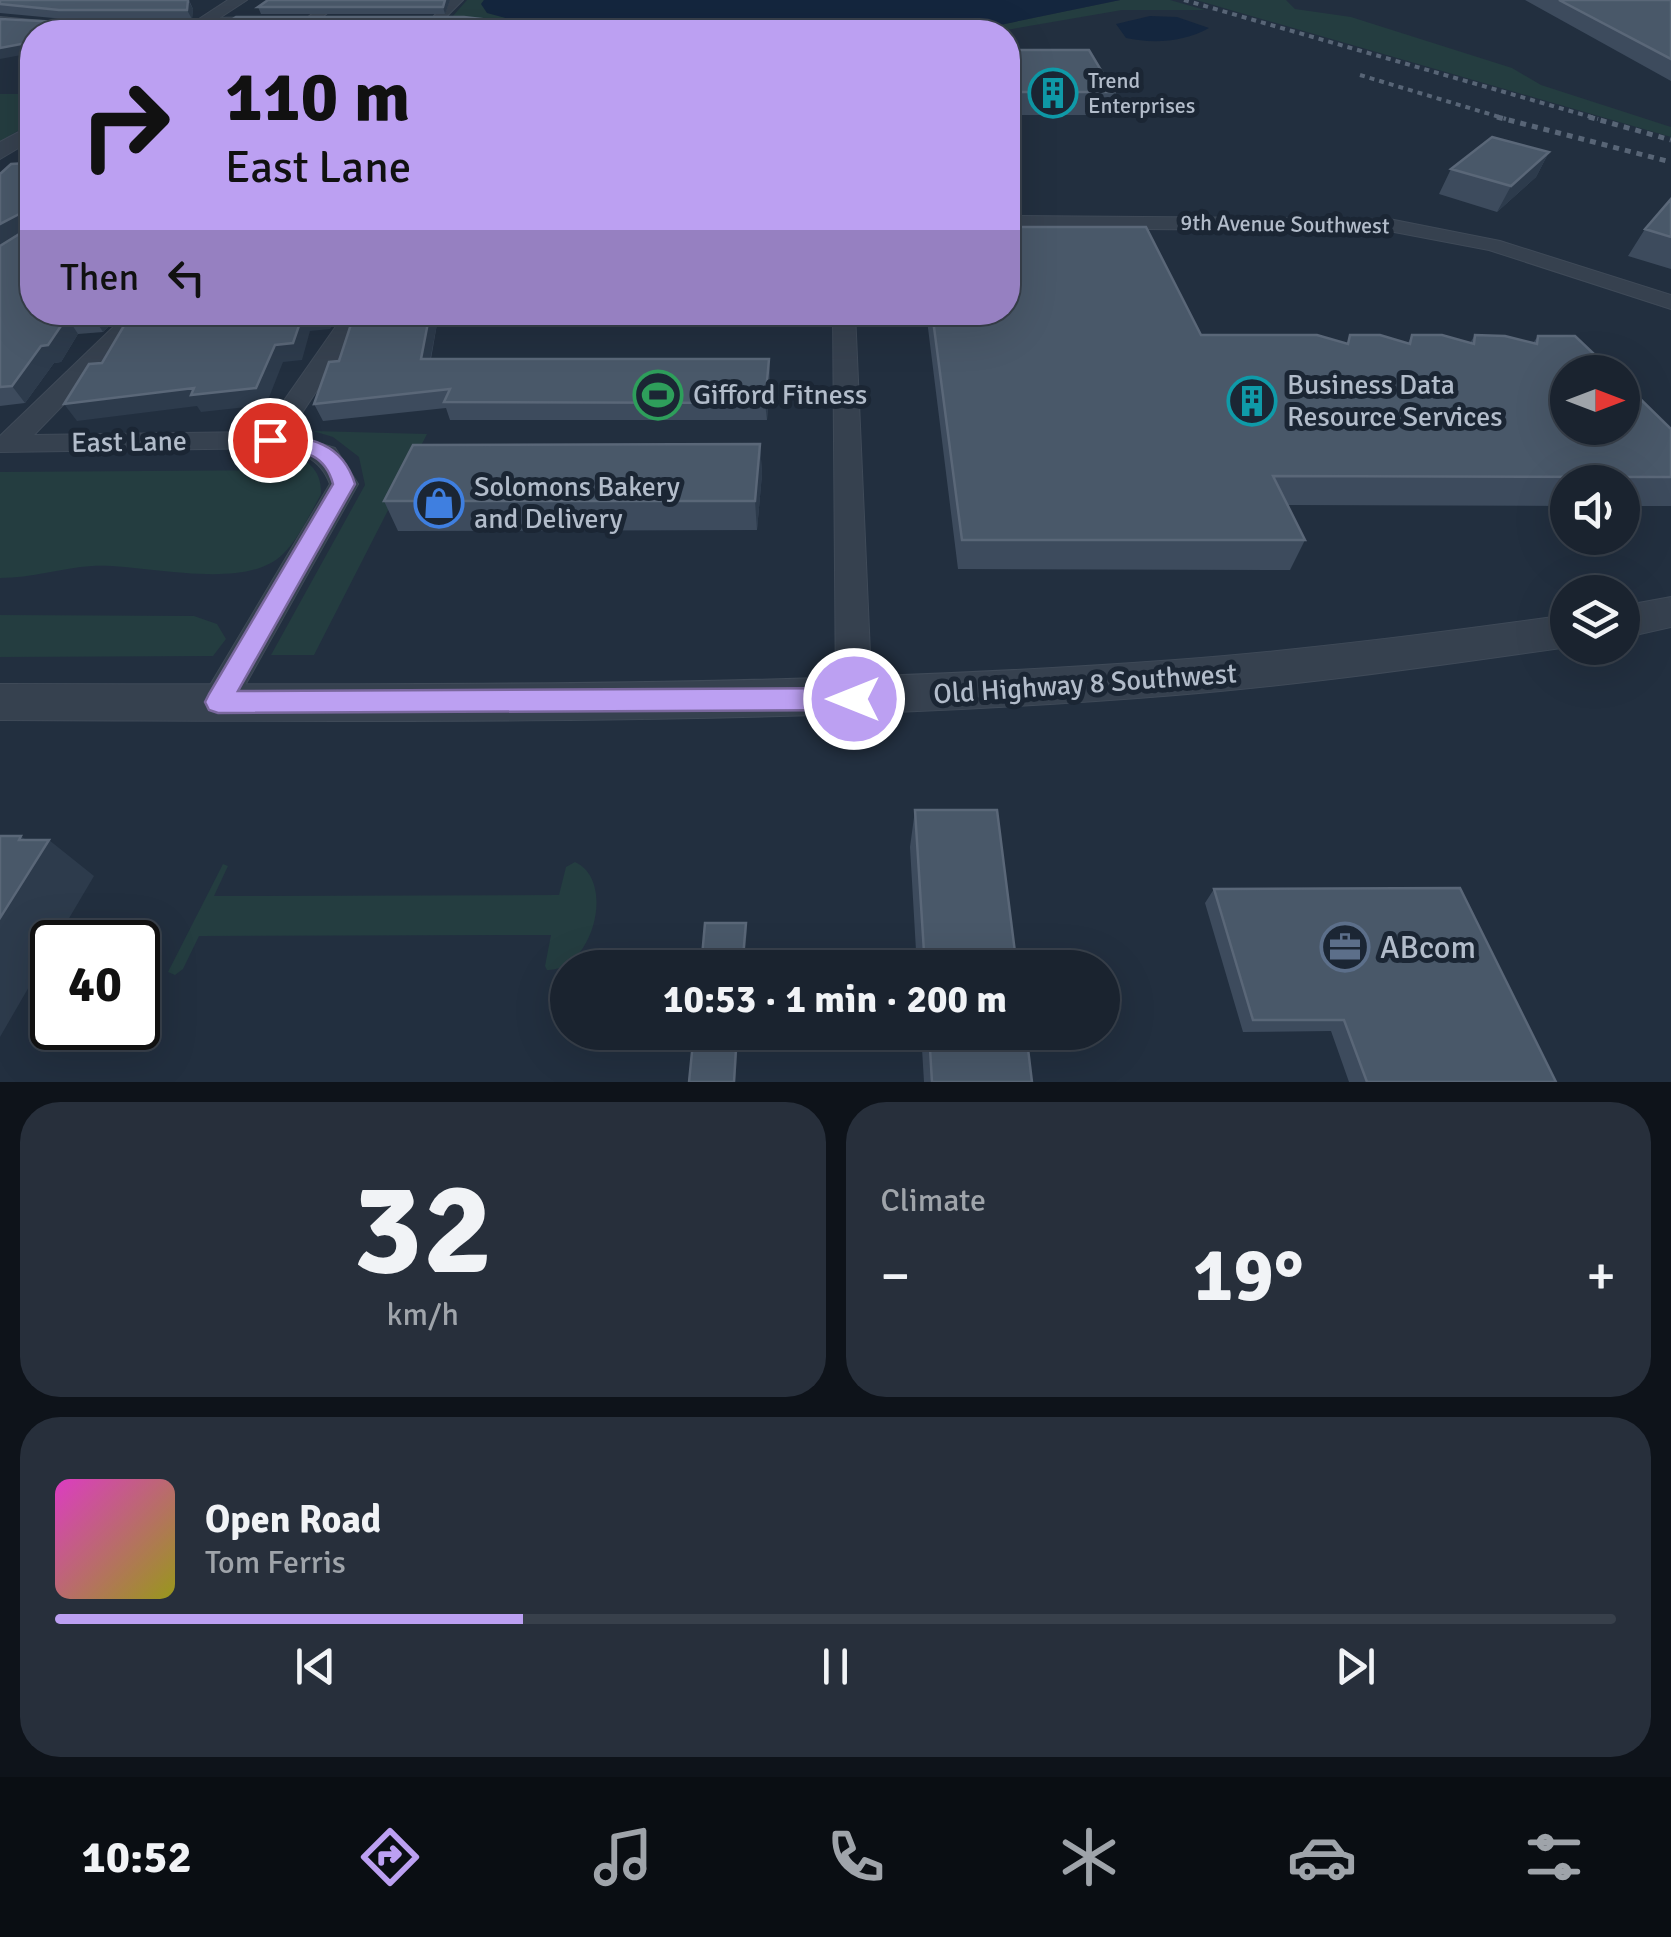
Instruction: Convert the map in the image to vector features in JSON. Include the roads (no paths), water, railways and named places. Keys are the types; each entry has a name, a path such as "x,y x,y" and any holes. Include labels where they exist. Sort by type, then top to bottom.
{"street":[{"path":"207,20 239,0"},
{"path":"311,20 338,0"},
{"path":"437,20 457,0"},
{"name":"9th Avenue Southwest","path":"1020,222 1390,225 1493,245 1671,302"},
{"path":"5,444 129,325"},
{"path":"270,440 349,325"},
{"path":"845,325 854,699"},
{"name":"East Lane","path":"5,444 270,440 304,444 326,452 339,466 344,484 218,702"},
{"path":"1640,618 1671,612"},
{"name":"Old Highway 8 Southwest","path":"0,702 854,699 1239,674 1550,633"}],"water":[{"path":"484,0 1120,0 1020,21 512,20 487,13 481,4"},
{"path":"1150,16 1177,17 1209,28 1179,39 1147,41 1126,38 1116,24"}],"railway":[{"path":"1184,0 1598,119"},
{"path":"1360,75 1506,119"},
{"path":"1497,117 1671,162"},
{"path":"1589,117 1671,140"}],"place":[{"name":"Trend Enterprises","path":"1053,93"},
{"name":"Gifford Fitness","path":"658,395"},
{"name":"Business Data Resource Services","path":"1252,401"},
{"name":"Solomons Bakery and Delivery","path":"439,503"},
{"name":"ABcom","path":"1345,947"}]}
